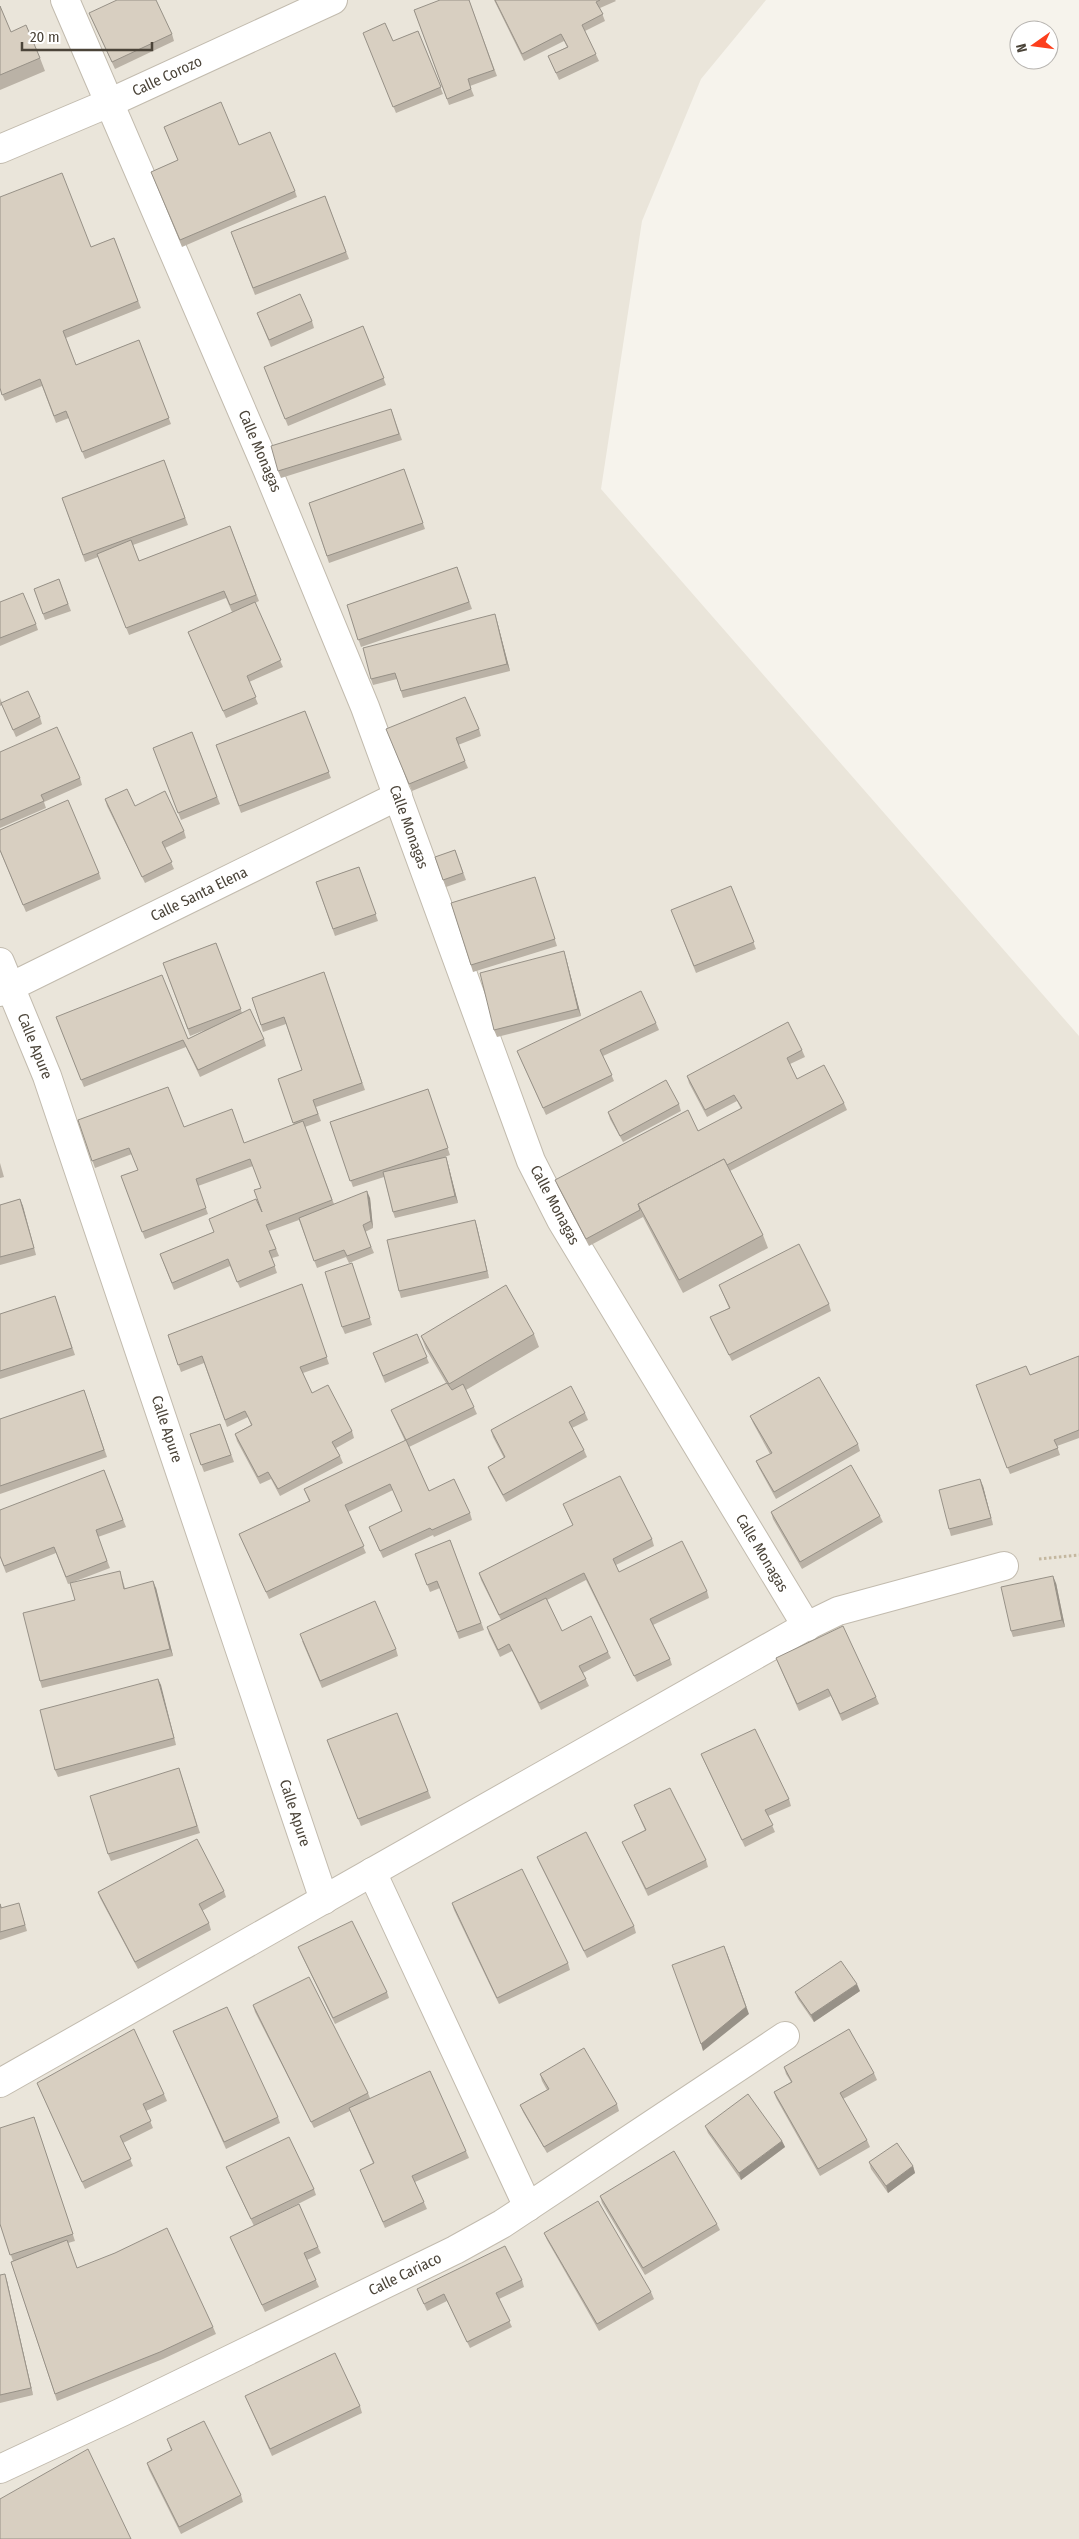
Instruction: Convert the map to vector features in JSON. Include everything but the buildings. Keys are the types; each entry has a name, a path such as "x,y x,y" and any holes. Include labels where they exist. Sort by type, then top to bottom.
{"street":[{"name":"Calle Monagas","path":"65,0 313,577 398,796 531,1161 561,1220 807,1627"},
{"name":"Calle Corozo","path":"0,149 109,103 333,0"},
{"name":"Calle Santa Elena","path":"5,989 398,796"},
{"name":"Calle Apure","path":"0,962 5,989 47,1076 117,1279 324,1900"},
{"path":"0,2083 838,1611 1004,1566"},
{"path":"372,1872 528,2207"},
{"name":"Calle Cariaco","path":"0,2469 122,2412 455,2250 528,2207 785,2036"}],"shaded area":[{"path":"0,0 766,0 701,79 642,221 601,489 1079,1036 1079,2539 0,2539"}]}
